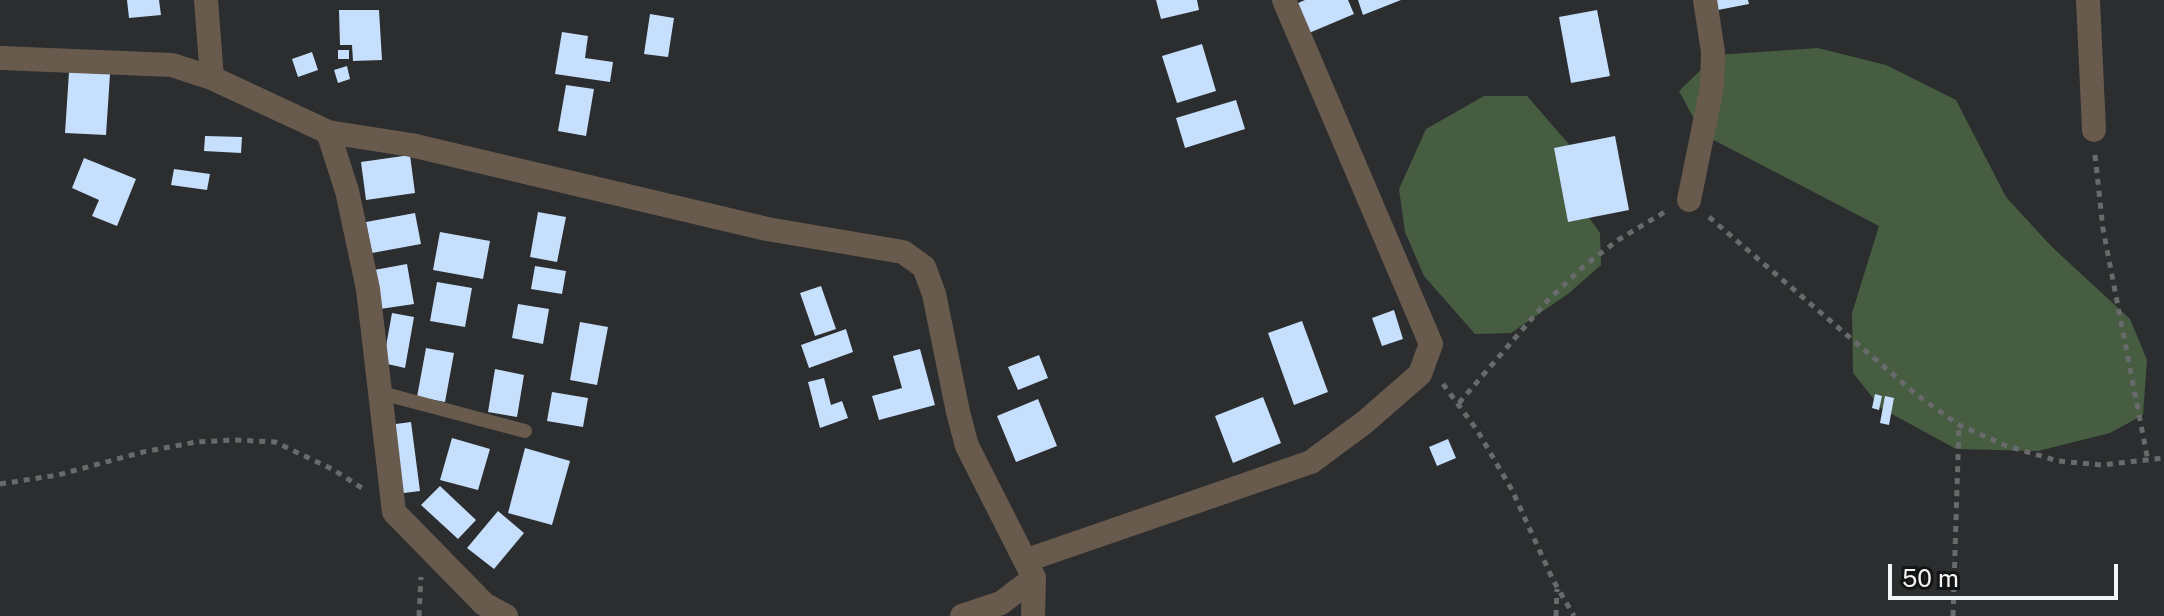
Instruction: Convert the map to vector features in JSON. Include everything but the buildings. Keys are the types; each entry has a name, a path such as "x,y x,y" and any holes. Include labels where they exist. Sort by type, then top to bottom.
{"street":[{"path":"206,0 212,78"},
{"path":"962,616 1001,603 1031,569 1311,462 1365,422 1420,374 1431,344 1284,0"},
{"path":"1689,200 1712,87 1713,52 1705,0"},
{"path":"2088,0 2094,130"},
{"path":"0,58 172,65 212,78 328,132 411,145 767,229 903,252 924,267 934,294 967,446 1031,569 1033,616"},
{"path":"328,132 347,191 368,289 394,512 484,604 506,616"}],"lane":[{"path":"381,393 525,431"}],"path":[{"path":"2094,130 2103,229 2148,461"},
{"path":"1574,616 1557,588 1512,490 1459,403 1547,301 1584,266 1657,215 1689,200 1917,395 1959,425 2007,446 2058,461 2102,465 2164,458"},
{"path":"1953,616 1959,425"},
{"path":"0,484 58,475 143,452 196,442 275,442 332,469 377,497 394,512"},
{"path":"1556,616 1557,588"}],"green space":[{"path":"1818,48 1886,65 1956,100 2006,197 2051,246 2130,319 2147,360 2143,415 2110,433 2038,451 1956,449 1881,408 1853,373 1852,313 1879,226 1702,134 1679,91 1716,55"},
{"path":"1484,96 1527,96 1573,149 1575,198 1600,233 1601,265 1568,294 1511,333 1475,334 1424,276 1405,232 1399,189 1426,129"}]}
